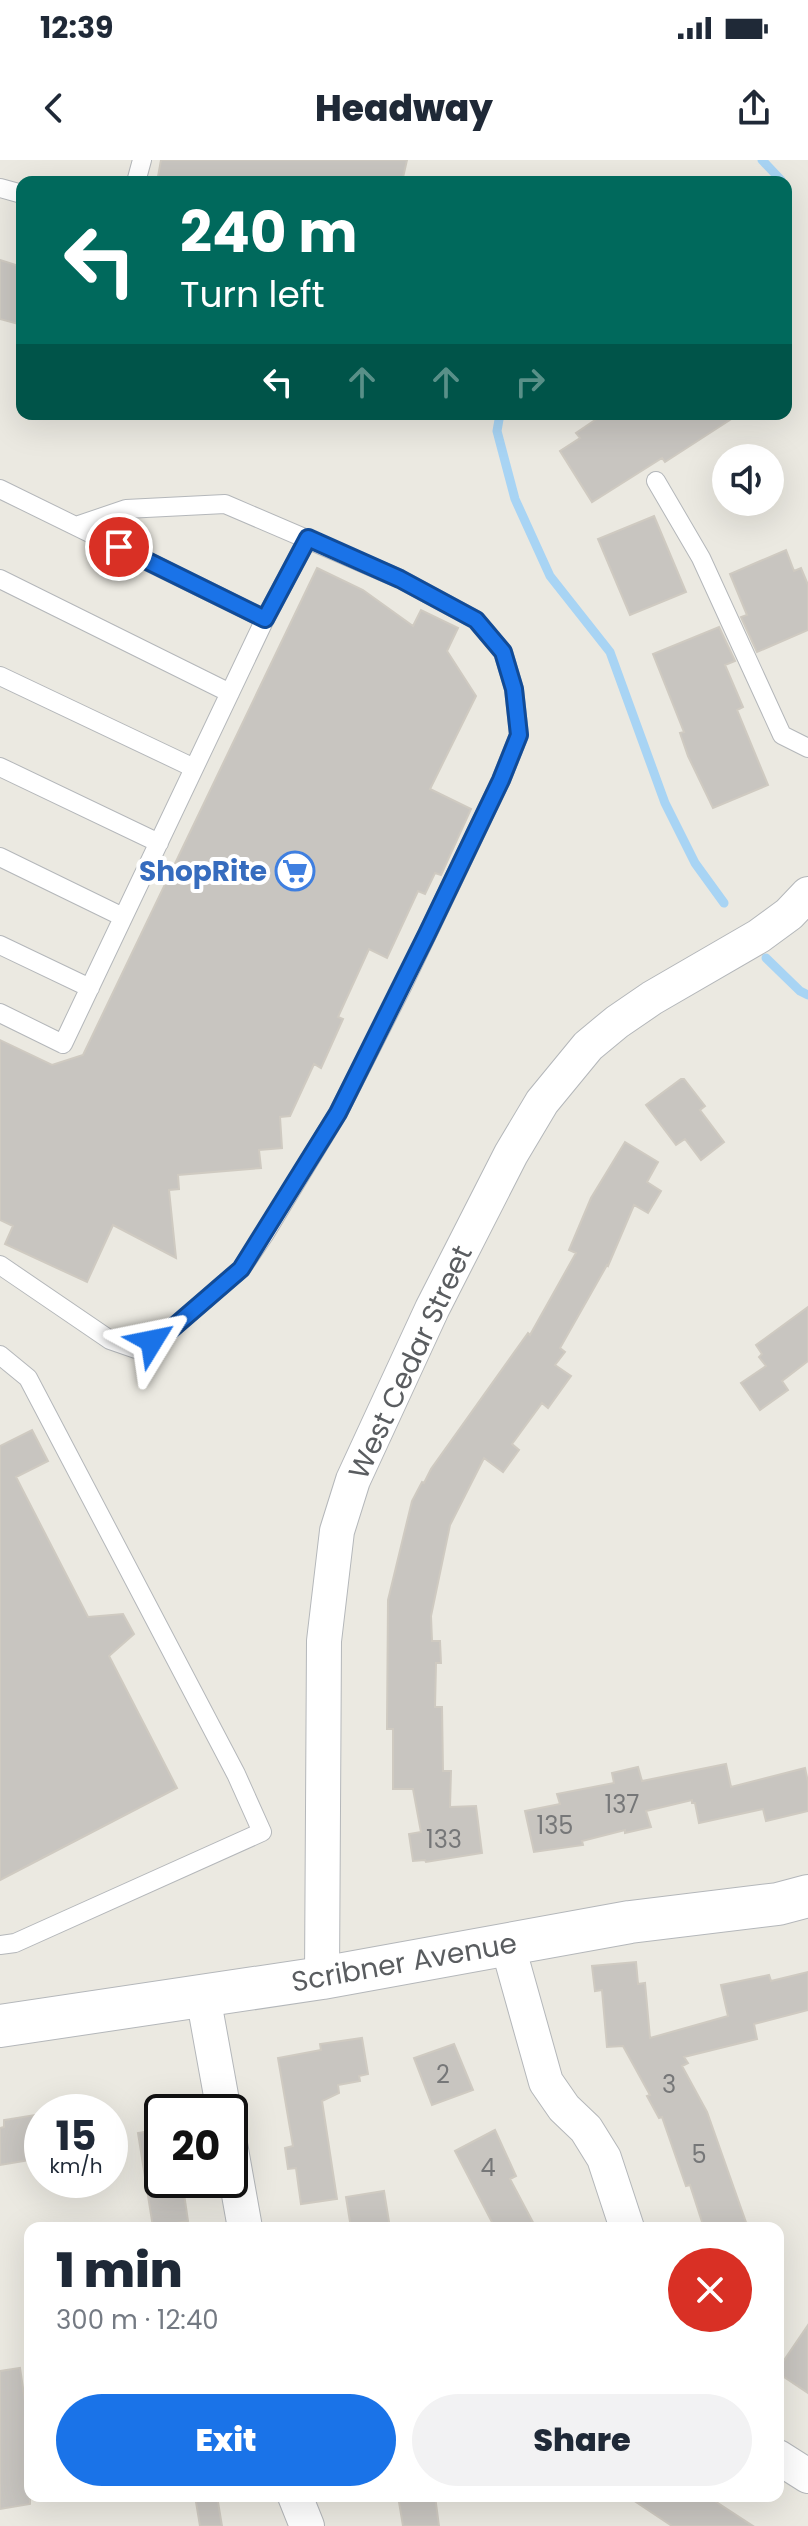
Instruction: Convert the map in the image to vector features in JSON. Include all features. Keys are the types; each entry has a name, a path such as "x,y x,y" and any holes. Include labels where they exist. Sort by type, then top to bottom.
{"street":[{"name":"West Cedar Street","path":"322,1978 324,1641 337,1531 353,1480 432,1309 511,1154 549,1093 588,1046 617,1022 759,936 789,914 808,894"},
{"name":"Scribner Avenue","path":"0,2026 322,1978 630,1922 778,1904 808,1896"},
{"path":"507,1943 546,2082 564,2108 586,2129 604,2158 625,2222"},
{"path":"203,1996 221,2094"},
{"path":"240,2198 244,2222"},
{"path":"784,2461 808,2476"},
{"path":"297,2502 307,2526"}],"lane":[{"path":"656,481 701,558 782,735 808,748"},
{"path":"0,489 265,619"},
{"path":"0,1265 110,1340 136,1349 168,1332 241,1269 338,1113 403,985 501,780 519,735 514,689 503,652 476,620 400,579 225,504 126,509 76,526"},
{"path":"0,1013 63,1044 265,619 316,542"},
{"path":"0,579 230,693"},
{"path":"0,676 194,768"},
{"path":"0,767 159,843"},
{"path":"0,857 123,917"},
{"path":"0,945 90,988"},
{"path":"0,1355 28,1378 236,1774 262,1832 15,1943 0,1945"}],"building":[{"path":"161,160 407,160 403,176 158,176"},
{"path":"0,260 16,265 16,323 0,319"},
{"path":"595,420 730,420 665,462 662,458 592,502 560,451 580,438 576,433"},
{"path":"654,516 686,592 630,615 598,539"},
{"path":"786,550 794,571 801,568 808,585 808,630 757,652 741,617 747,615 730,574"},
{"path":"317,568 363,590 413,626 421,610 458,628 447,651 476,696 430,789 471,809 441,875 435,873 425,894 418,891 387,958 369,949 338,1017 343,1019 321,1068 314,1064 290,1116 280,1117 282,1148 259,1150 261,1168 178,1175 179,1189 169,1190 176,1258 113,1225 87,1282 5,1244 13,1226 0,1220 0,1040 52,1065 83,1055"},
{"path":"719,627 735,661 725,665 743,707 737,710 768,785 713,808 688,756 680,733 684,732 653,654"},
{"path":"681,1079 705,1106 700,1110 724,1142 701,1160 685,1139 676,1145 646,1105"},
{"path":"625,1142 658,1162 647,1182 661,1191 648,1213 634,1205 608,1266 560,1348 565,1352 555,1365 571,1376 548,1408 542,1403 512,1444 519,1450 503,1472 484,1458 450,1525 431,1616 432,1641 440,1641 441,1663 436,1663 435,1707 442,1707 443,1771 451,1771 450,1807 476,1806 482,1853 426,1862 413,1861 409,1834 421,1832 413,1789 393,1789 393,1729 387,1729 388,1600 412,1501 431,1469 528,1333 530,1335 576,1253 569,1250 591,1198"},
{"path":"808,1307 808,1361 782,1381 788,1390 760,1410 741,1383 766,1366 759,1357 762,1354 756,1345"},
{"path":"32,1430 48,1461 16,1477 88,1617 123,1614 134,1634 109,1656 177,1788 0,1880 0,1446"},
{"path":"726,1764 731,1787 805,1768 808,1811 766,1821 763,1809 699,1823 692,1800 646,1811 651,1827 582,1841 583,1845 534,1852 525,1811 560,1804 557,1794 614,1783 612,1773 638,1767 642,1781"},
{"path":"636,1962 638,1984 645,1983 650,2038 728,2016 721,1985 769,1975 771,1981 808,1972 808,2010 754,2024 757,2039 684,2057 688,2063 682,2066 707,2112 746,2222 702,2222 662,2117 659,2118 623,2046 607,2047 602,1990 595,1991 592,1966"},
{"path":"362,2038 368,2074 359,2076 360,2081 338,2085 339,2093 322,2101 337,2199 301,2204 296,2168 288,2169 285,2148 293,2146 278,2058 321,2050 320,2044"},
{"path":"454,2044 473,2090 432,2105 414,2058"},
{"path":"24,2117 24,2161 0,2165 0,2128 4,2127 4,2120"},
{"path":"495,2130 516,2176 510,2179 533,2222 492,2222 455,2151"},
{"path":"144,2132 144,2171 138,2133"},
{"path":"384,2191 389,2222 350,2222 346,2197"},
{"path":"148,2198 185,2198 188,2221 152,2222"},
{"path":"808,2325 808,2393 784,2377 784,2360"},
{"path":"20,2368 24,2395 24,2502 30,2504 0,2509 0,2371"},
{"path":"196,2502 218,2502 222,2526 200,2526"},
{"path":"399,2502 436,2502 439,2526 403,2526"},
{"path":"636,2502 716,2502 753,2526 672,2526"}],"waterway":[{"path":"762,160 777,176"},
{"path":"499,420 497,431 515,499 550,576 610,652 665,803 695,863 724,903"},
{"path":"766,958 808,995"}],"place":[{"name":"ShopRite","path":"295,871"}],"route":[{"path":"119,547 265,619 308,538 400,579 476,620 503,652 514,689 519,735 501,780 403,985 338,1113 241,1269 168,1332 152,1341"}]}
